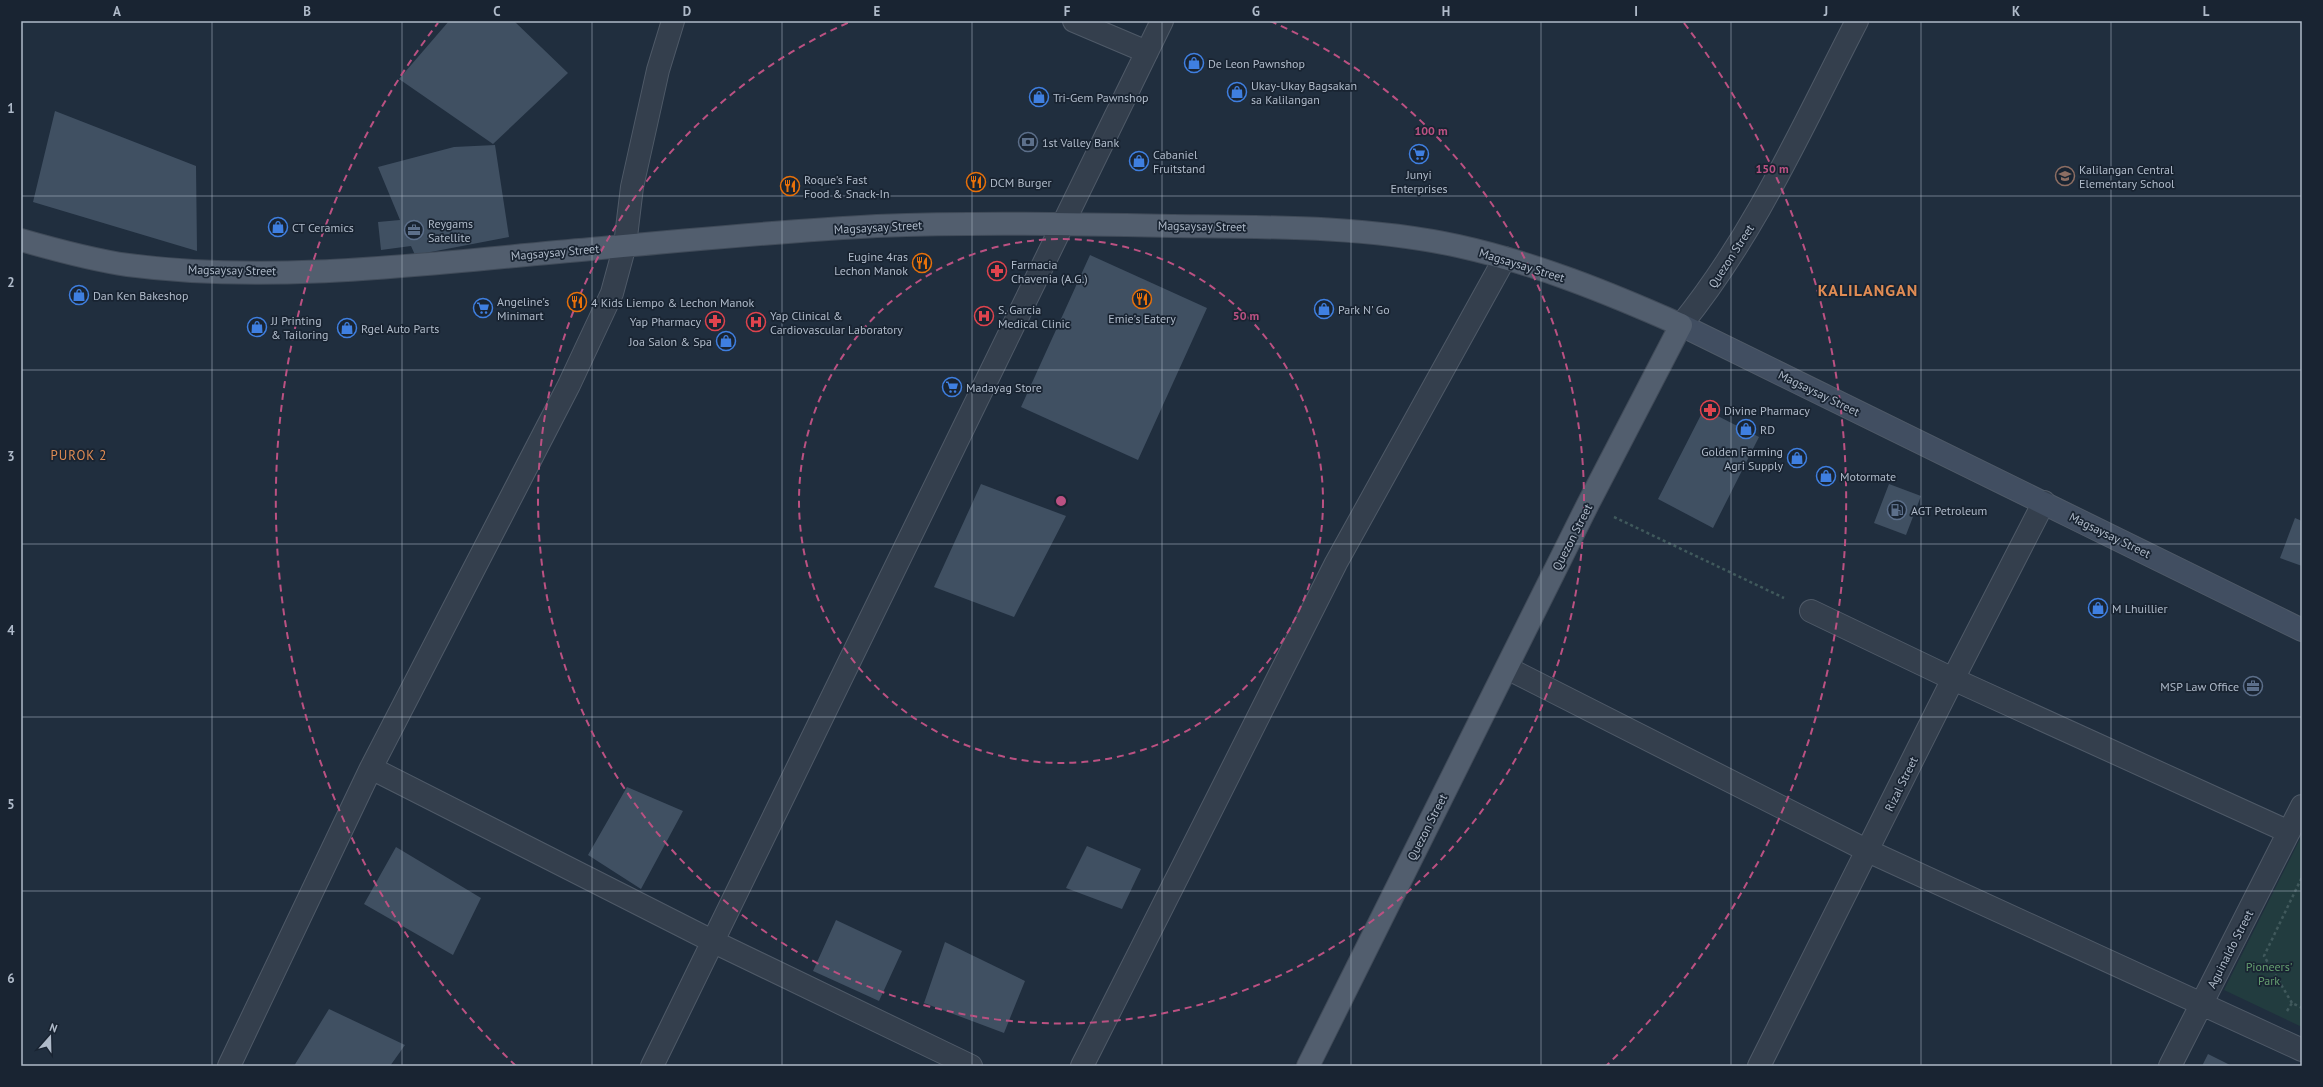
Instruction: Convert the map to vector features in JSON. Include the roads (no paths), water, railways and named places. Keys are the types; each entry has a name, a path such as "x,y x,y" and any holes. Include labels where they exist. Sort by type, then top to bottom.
{"main road":[{"name":"Magsaysay Street","path":"21,240 70,254 127,265 262,272 368,269 625,246 876,226 1061,224 1320,229 1415,239 1455,246 1505,258 1612,296 1681,325 2302,630"},
{"name":"Quezon Street","path":"1308,1066 1588,504 1681,325"}],"street":[{"path":"229,1066 371,768 576,372 612,293 625,246 632,186 658,70 673,21"},
{"path":"1074,21 1147,52"},
{"path":"652,1066 714,942 1061,224 1162,21"},
{"name":"Quezon Street","path":"1681,325 1711,288 1757,215 1857,21"},
{"path":"1082,1066 1336,563 1505,258"},
{"name":"Rizal Street","path":"1759,1066 1953,679 2044,502"},
{"path":"1811,611 1953,679 2289,832"},
{"path":"1507,668 1868,851 2203,1003 2302,1050"},
{"path":"371,768 714,942 971,1066"},
{"name":"Aguinaldo Street","path":"2170,1066 2302,806"}],"place":[{"name":"De Leon Pawnshop","path":"1194,63"},
{"name":"Ukay-Ukay Bagsakan sa Kalilangan","path":"1237,92"},
{"name":"Tri-Gem Pawnshop","path":"1039,97"},
{"name":"1st Valley Bank","path":"1028,142"},
{"name":"Junyi Enterprises","path":"1419,154"},
{"name":"Cabaniel Fruitstand","path":"1139,161"},
{"name":"Kalilangan Central Elementary School","path":"2065,176"},
{"name":"DCM Burger","path":"976,182"},
{"name":"Roque's Fast Food & Snack-In","path":"790,186"},
{"name":"CT Ceramics","path":"278,227"},
{"name":"Reygams Satellite","path":"414,230"},
{"name":"Eugine 4ras Lechon Manok","path":"922,263"},
{"name":"Farmacia Chavenia (A.G.)","path":"997,271"},
{"name":"Dan Ken Bakeshop","path":"79,295"},
{"name":"Emie's Eatery","path":"1142,299"},
{"name":"4 Kids Liempo & Lechon Manok","path":"577,302"},
{"name":"Angeline's Minimart","path":"483,308"},
{"name":"Park N' Go","path":"1324,309"},
{"name":"S. Garcia Medical Clinic","path":"984,316"},
{"name":"Yap Pharmacy","path":"715,321"},
{"name":"Yap Clinical & Cardiovascular Laboratory","path":"756,322"},
{"name":"JJ Printing & Tailoring","path":"257,327"},
{"name":"Rgel Auto Parts","path":"347,328"},
{"name":"Joa Salon & Spa","path":"726,341"},
{"name":"Madayag Store","path":"952,387"},
{"name":"Divine Pharmacy","path":"1710,410"},
{"name":"RD","path":"1746,429"},
{"name":"Golden Farming Agri Supply","path":"1797,458"},
{"name":"Motormate","path":"1826,476"},
{"name":"AGT Petroleum","path":"1897,510"},
{"name":"M Lhuillier","path":"2098,608"},
{"name":"MSP Law Office","path":"2253,686"}],"district":[{"name":"KALILANGAN","path":"1868,290"},
{"name":"PUROK 2","path":"79,455"}],"park label":[{"name":"Pioneers' Park","path":"2269,973"}]}
